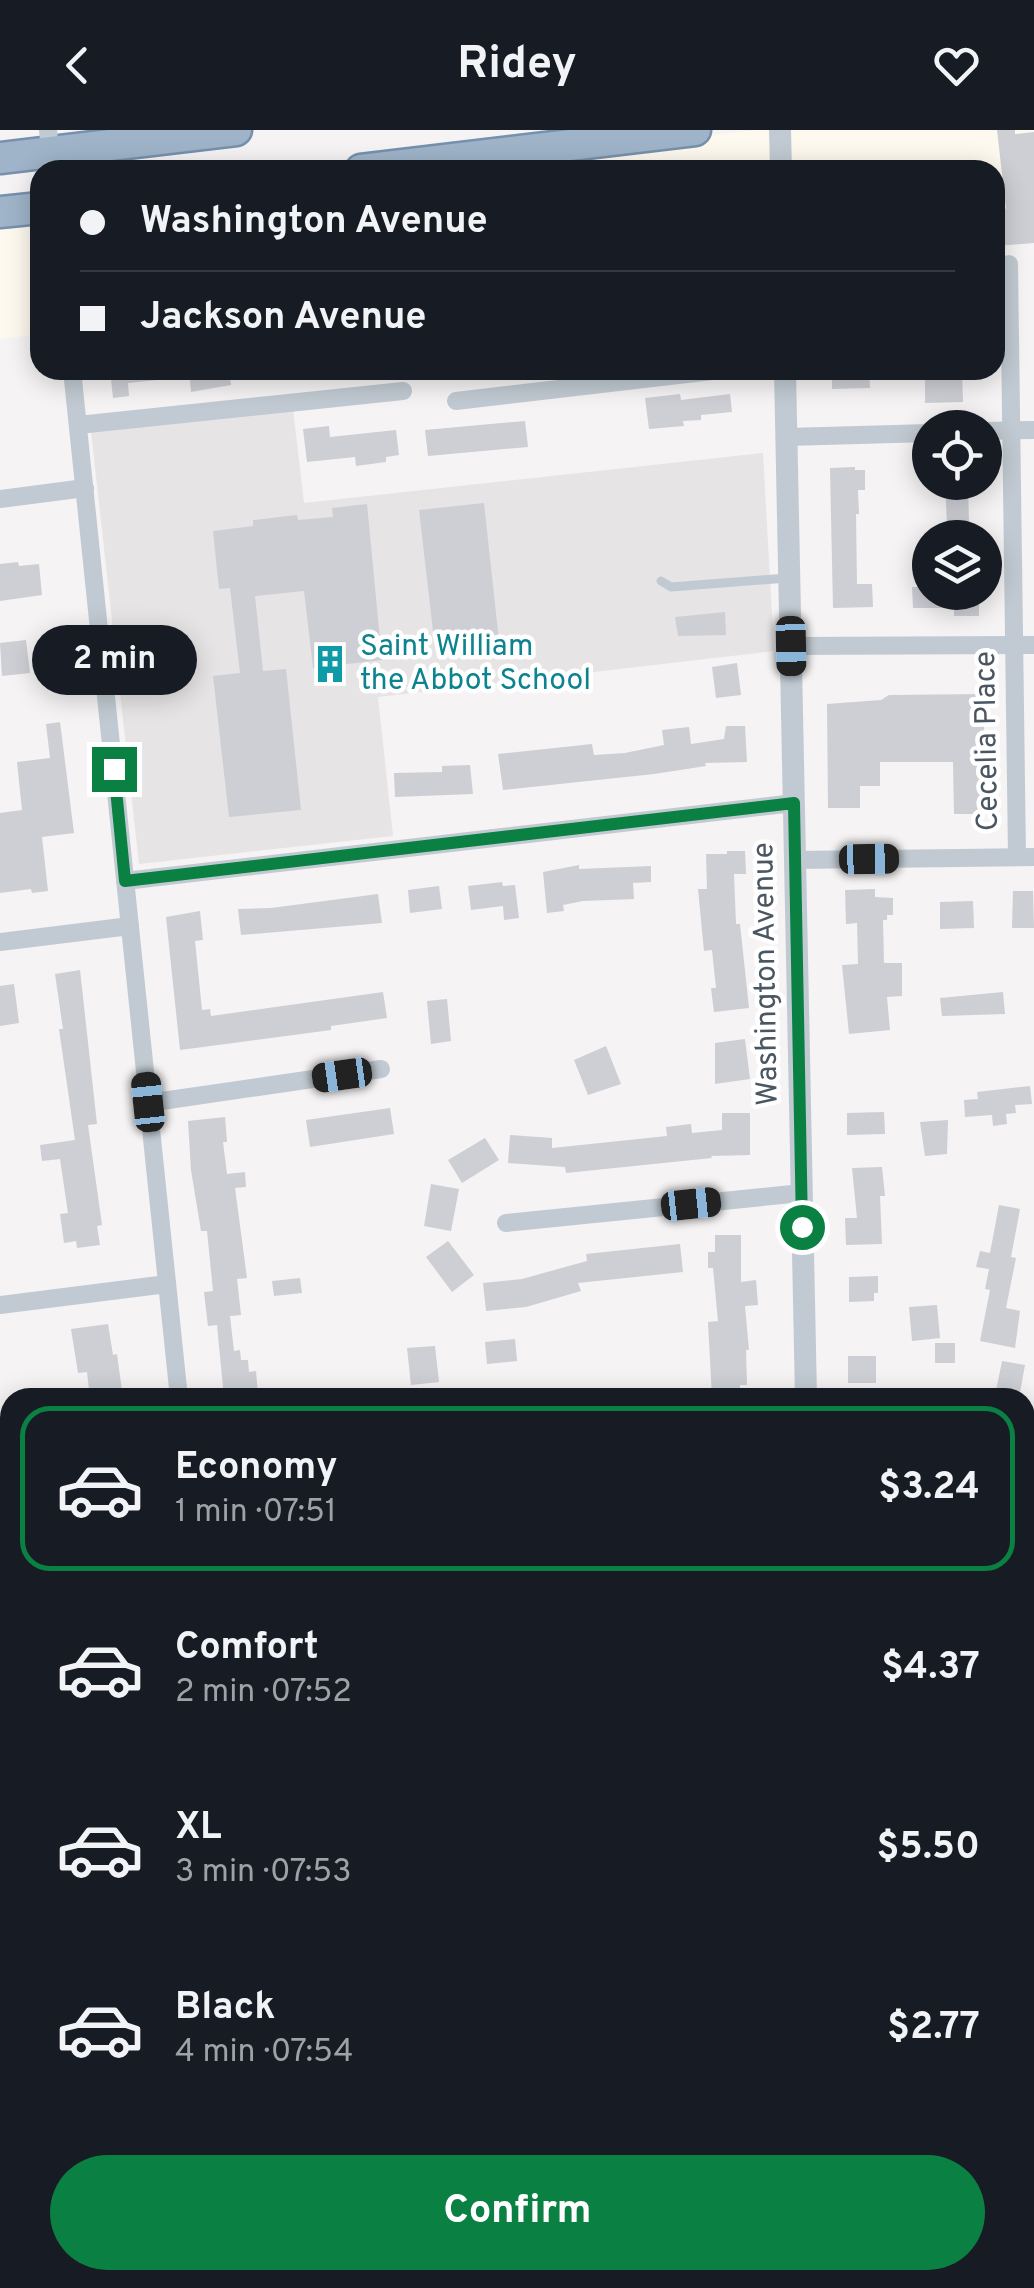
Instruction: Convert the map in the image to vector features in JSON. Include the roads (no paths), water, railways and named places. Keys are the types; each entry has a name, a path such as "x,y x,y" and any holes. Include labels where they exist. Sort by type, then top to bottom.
{"highway":[{"path":"0,158 236,130"},
{"path":"445,160 696,130"},
{"path":"0,212 30,209"}],"street":[{"path":"780,130 781,160"},
{"name":"Cecelia Place","path":"1009,264 1014,645 1026,857"},
{"path":"73,380 177,1388"},
{"path":"456,401 636,380"},
{"name":"Washington Avenue","path":"785,380 806,1388"},
{"path":"78,425 403,392"},
{"path":"1002,430 1034,430"},
{"path":"786,436 912,433"},
{"path":"0,499 85,488"},
{"path":"791,646 1034,645"},
{"path":"125,881 794,803"},
{"path":"795,860 1026,857"},
{"path":"0,942 130,926"},
{"path":"148,1102 381,1069"},
{"path":"506,1222 802,1193"},
{"path":"0,1305 167,1284"}],"lane":[{"path":"661,581 671,587 789,578"}],"place":[{"name":"Saint William the Abbot School","path":"330,664"}]}
